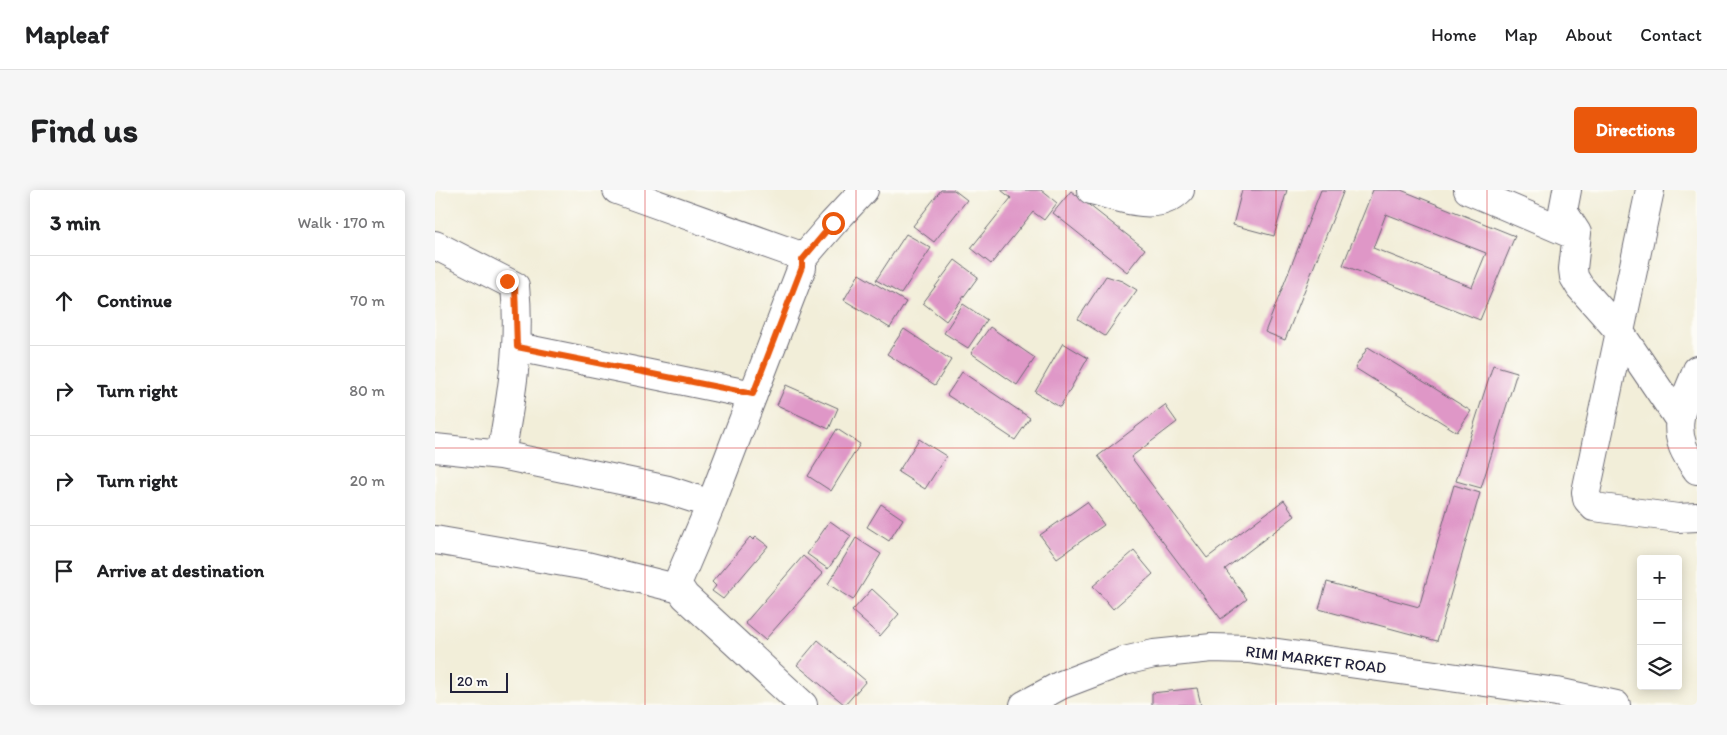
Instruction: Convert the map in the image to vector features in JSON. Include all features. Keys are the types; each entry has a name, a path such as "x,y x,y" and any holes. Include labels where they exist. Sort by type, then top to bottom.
{"street":[{"path":"617,190 793,254 802,260"},
{"path":"803,705 685,596 677,584 711,504 802,267 802,260 864,190"},
{"path":"1091,190 1145,203 1160,201 1180,190"},
{"path":"1468,190 1576,236"},
{"path":"1567,190 1563,211 1574,227 1576,236 1574,277 1580,287 1619,331 1678,418"},
{"path":"1650,190 1586,492 1587,499 1594,507 1678,518 1697,517"},
{"path":"435,245 515,286 517,347 514,382 501,455"},
{"path":"517,347 753,394"},
{"path":"1696,374 1678,418 1678,430 1683,448 1697,470"},
{"path":"435,448 501,455 668,490 711,504"},
{"path":"435,540 587,566 680,589"},
{"name":"RIMI MARKET ROAD","path":"1024,705 1061,685 1093,671 1124,661 1186,650 1231,648 1258,650 1557,692 1616,705"}],"building":[{"path":"941,190 954,190 967,200 934,242 913,226"},
{"path":"1001,190 1041,190 1057,203 1044,220 1033,212 991,264 971,248 1011,198"},
{"path":"1242,190 1287,190 1274,236 1233,225"},
{"path":"1321,190 1344,190 1285,340 1265,332"},
{"path":"1373,190 1401,190 1515,236 1480,320 1343,265","holes":["1386,214 1486,253 1472,287 1373,248"]},
{"path":"1071,191 1145,249 1127,272 1053,213"},
{"path":"906,234 931,248 901,294 876,280"},
{"path":"955,260 978,277 946,321 923,303"},
{"path":"859,274 906,302 890,328 844,300"},
{"path":"1106,276 1122,281 1137,290 1105,336 1078,319"},
{"path":"963,304 987,320 968,348 944,333"},
{"path":"990,327 1035,358 1017,385 971,353"},
{"path":"904,329 951,360 935,385 887,354"},
{"path":"1063,343 1088,358 1060,407 1035,392"},
{"path":"1368,347 1471,411 1457,432 1355,368"},
{"path":"1493,365 1517,372 1481,488 1456,481"},
{"path":"962,372 1030,418 1015,440 947,395"},
{"path":"786,385 838,408 829,429 777,405"},
{"path":"1165,405 1177,422 1131,457 1207,558 1284,500 1295,516 1225,569 1247,599 1221,619 1098,456"},
{"path":"837,429 860,444 831,491 808,476"},
{"path":"919,439 946,456 925,489 898,472"},
{"path":"1454,485 1480,493 1437,641 1319,609 1327,582 1419,607"},
{"path":"1087,502 1104,525 1057,558 1040,535"},
{"path":"881,504 903,519 889,541 867,527"},
{"path":"830,521 851,536 828,569 807,554"},
{"path":"750,537 753,540 756,537 768,546 723,599 712,591 716,586 712,582"},
{"path":"856,538 881,554 853,600 828,584"},
{"path":"1134,551 1153,574 1113,609 1093,586"},
{"path":"803,556 823,574 765,640 745,623"},
{"path":"872,589 899,614 880,636 852,611"},
{"path":"818,640 866,681 845,705 797,665"},
{"path":"1197,688 1201,705 1152,705 1152,693"}],"route":[{"path":"507,281 515,286 517,347 753,394 802,267 802,260 833,223"}]}
